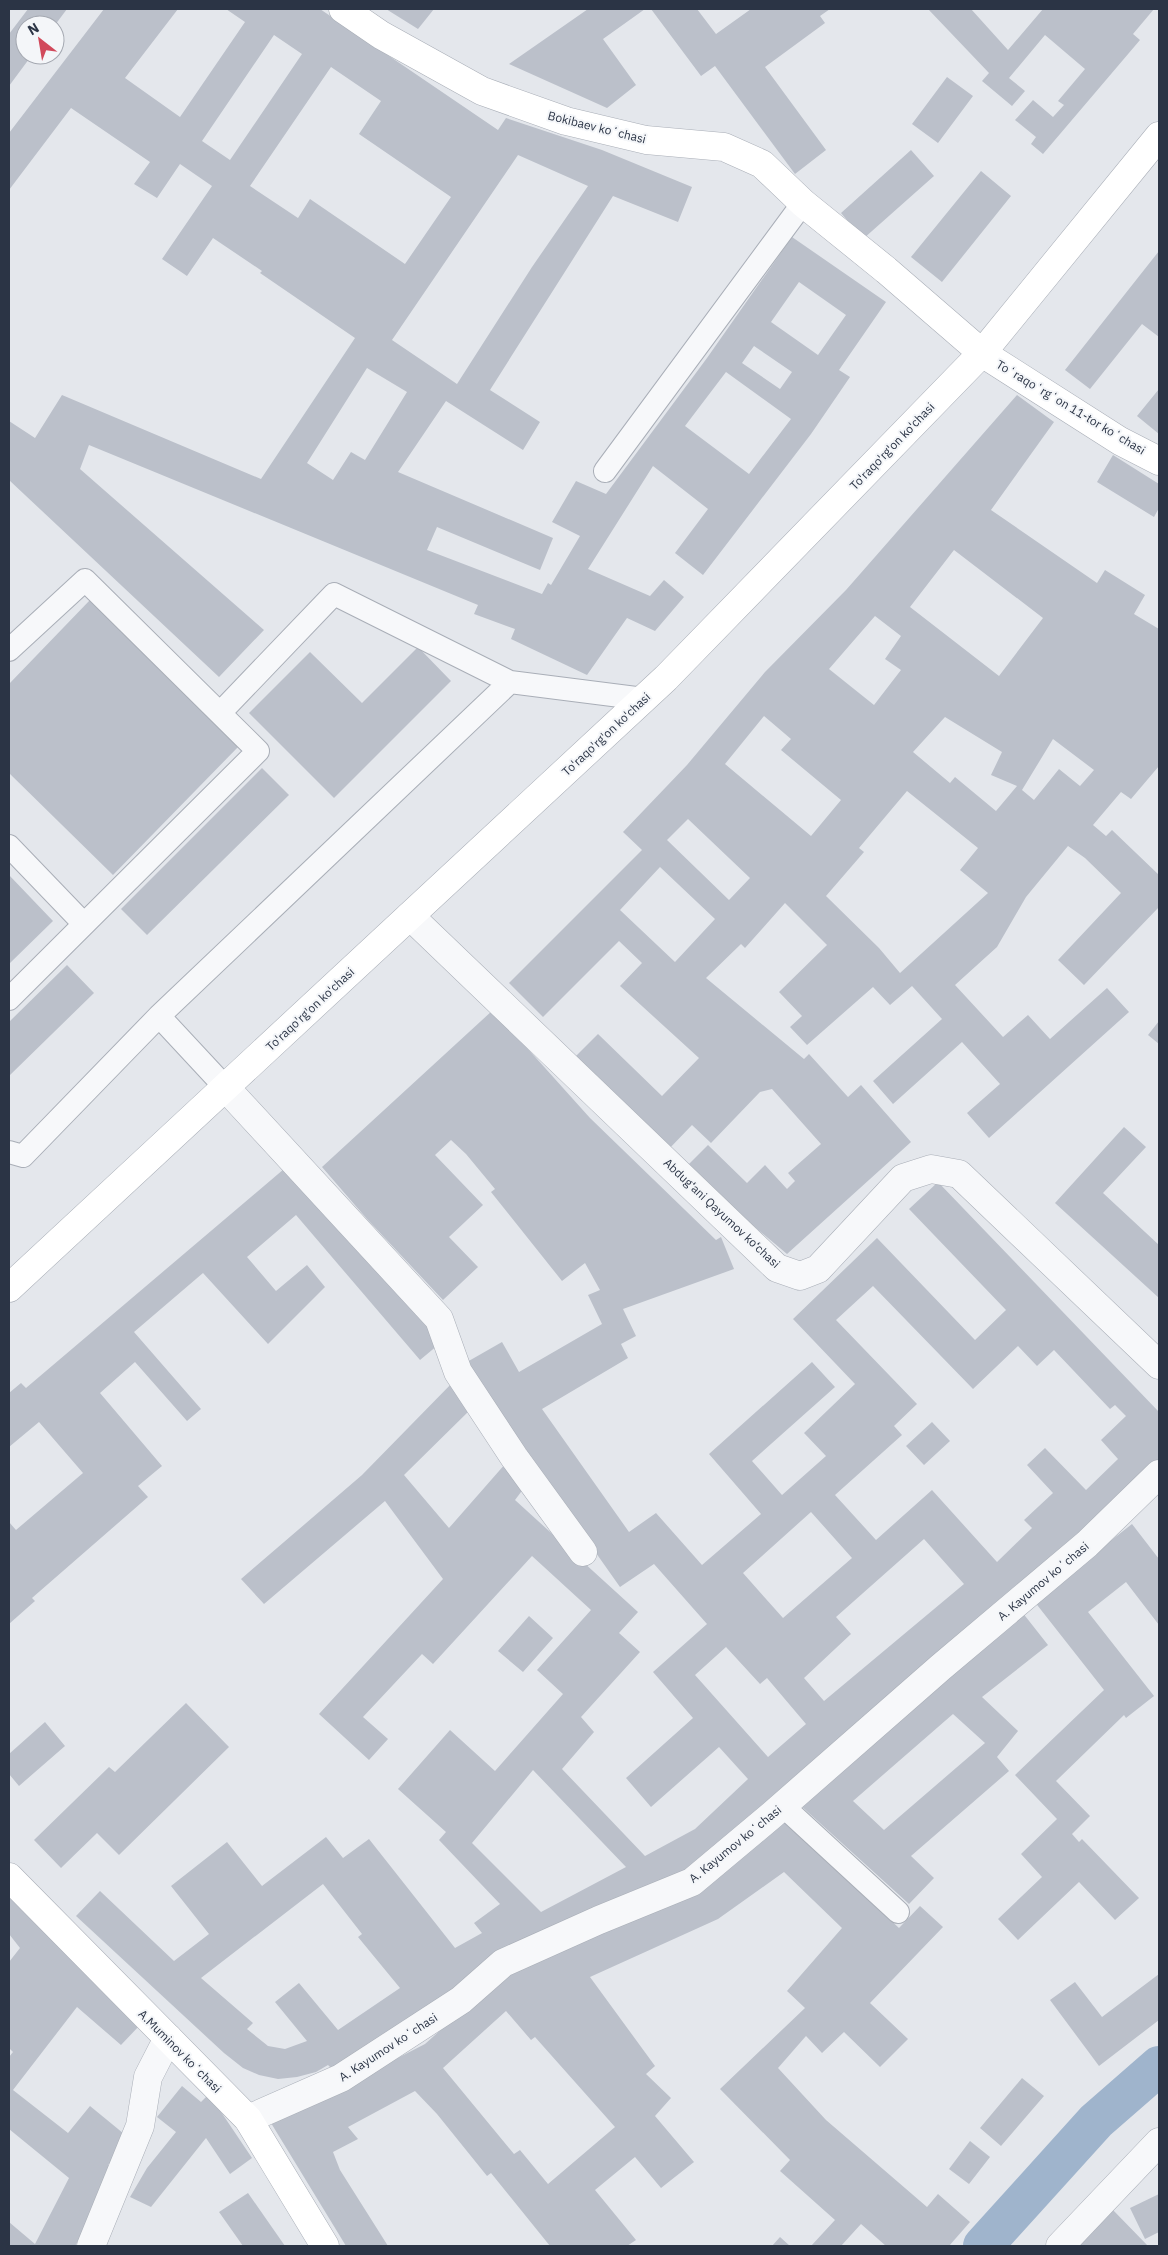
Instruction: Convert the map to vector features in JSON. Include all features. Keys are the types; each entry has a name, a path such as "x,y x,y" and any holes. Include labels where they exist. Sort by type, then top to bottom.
{"main road":[{"name":"Bokibaev koʻchasi","path":"343,9 381,35 482,91 566,122 646,140 724,147 762,164 803,203 982,353"},
{"name":"To'raqo'rg'on ko'chasi","path":"9,1288 644,699 982,353 1159,136"},
{"name":"Toʻraqoʻrgʻon 11-tor koʻchasi","path":"982,353 1120,441 1159,461"},
{"name":"A.Muminov koʻchasi","path":"9,1877 248,2119 325,2246"}],"street":[{"name":"Abdug‘ani Qayumov ko‘chasi","path":"410,916 777,1268 800,1276 818,1269 903,1178 931,1169 959,1174 1159,1366"},
{"path":"226,1087 439,1319 458,1372 514,1457 582,1552"},
{"name":"A. Kayumov koʻchasi","path":"248,2119 341,2078 461,2000 503,1964 599,1920 692,1882 1087,1544 1159,1474"},
{"path":"91,2246 140,2126 148,2077 168,2038"},
{"path":"1060,2246 1159,2142"}],"lane":[{"path":"605,471 803,203"},
{"path":"9,650 85,580 258,751 9,999"},
{"path":"220,713 334,594 510,682 644,699"},
{"path":"14,1159 158,1016 510,682"},
{"path":"9,846 84,924"},
{"path":"158,1016 226,1087"},
{"path":"782,1806 898,1912"}],"building":[{"path":"28,9 67,9 62,15 23,15"},
{"path":"104,9 178,9 125,78 180,117 245,22 226,9 320,9 498,130 506,118 602,150 692,187 678,222 613,196 490,390 540,422 523,450 446,401 398,472 553,538 540,570 437,527 427,550 542,594 548,583 551,585 580,536 552,522 576,481 606,494 707,358 792,237 886,302 839,370 850,377 811,434 703,575 675,553 708,509 653,466 588,569 650,596 664,580 684,597 655,631 627,618 587,675 511,639 515,629 474,614 478,605 89,445 80,469 264,630 219,677 9,480 9,421 35,438 62,395 261,479 355,338 260,273 262,271 213,238 187,276 162,259 212,186 180,164 157,198 134,184 150,162 71,108 9,190 9,133 61,65 65,65 65,60","holes":["274,35 302,54 230,160 202,141","331,67 381,101 359,134 451,197 405,264 310,199 298,218 250,186","518,155 588,186 532,267 457,384 392,340","799,282 846,315 818,355 771,322","754,346 792,372 780,389 742,363","367,368 407,392 365,460 351,452 333,480 307,463","726,372 791,419 749,474 685,426"]},
{"path":"386,9 434,9 418,29"},
{"path":"588,9 645,9 603,39 636,85 607,108 509,64"},
{"path":"651,9 697,9 716,34 751,9 830,9 820,16 825,23 765,67 826,150 795,174 715,66 701,76"},
{"path":"928,9 971,9 1008,50 1043,9 1154,9 1133,34 1140,40 1043,154 1031,144 1036,137 1015,120 1033,100 1053,117 1064,105 1058,101 1085,69 1045,35 1009,78 1025,91 1012,106 982,81 989,73"},
{"path":"15,26 15,65 25,65 9,86 9,34"},
{"path":"947,77 973,96 938,143 912,124"},
{"path":"911,150 934,176 863,239 841,213"},
{"path":"981,171 1011,196 942,282 911,257"},
{"path":"1159,251 1159,337 1142,324 1090,389 1065,370"},
{"path":"1159,389 1159,434 1137,416"},
{"path":"1017,395 1054,422 991,510 1097,583 1105,570 1145,595 1134,614 1159,629 1159,766 1131,799 1121,792 1093,825 1106,836 1112,830 1159,875 1159,907 1084,985 1058,960 1121,893 1085,858 1068,846 1026,897 997,947 955,985 1003,1037 1028,1015 1050,1039 1107,988 1129,1012 989,1138 967,1113 1000,1084 962,1042 893,1104 873,1081 942,1019 912,986 890,1005 873,987 807,1045 790,1027 802,1016 779,992 827,945 785,903 745,948 741,944 706,978 804,1059 809,1054 848,1097 861,1085 911,1142 787,1254 726,1203 688,1165 708,1145 747,1183 765,1165 787,1189 795,1181 788,1173 821,1144 772,1089 760,1092 711,1143 692,1125 667,1151 573,1059 598,1034 662,1096 699,1058 620,986 642,963 619,941 543,1017 509,983 642,850 623,832 687,765 765,672 846,590","holes":["954,550 1043,618 999,676 910,607","875,616 901,636 885,659 901,670 874,705 829,669","764,716 791,739 781,750 841,800 811,836 725,764","945,717 1002,752 991,775 1017,786 996,811 955,777 950,783 913,752","1053,739 1094,770 1080,786 1059,769 1034,800 1022,790","907,791 978,848 960,870 988,893 900,973 879,948 826,896 864,852 859,848","688,819 750,878 729,900 667,840","660,867 715,919 675,962 620,910"]},
{"path":"1113,455 1159,484 1159,508 1154,517 1097,482"},
{"path":"90,600 239,746 113,875 9,773 9,684"},
{"path":"418,647 451,681 334,798 249,713 310,652 362,703"},
{"path":"262,768 289,795 147,935 121,909"},
{"path":"9,875 53,921 9,964"},
{"path":"67,965 94,993 9,1076 9,1022"},
{"path":"493,1010 590,1118 716,1240 721,1237 734,1269 623,1309 636,1336 621,1344 628,1358 542,1409 629,1532 656,1513 702,1565 761,1514 709,1454 812,1362 835,1387 752,1461 782,1495 826,1456 804,1433 855,1384 793,1319 877,1238 975,1340 1006,1310 909,1209 938,1182 1159,1412 1159,1460 1087,1528 713,1856 332,2069 328,2065 316,2072 278,2079 259,2075 243,2068 224,2053 76,1916 100,1891 174,1961 209,1934 171,1886 227,1842 262,1886 326,1837 343,1858 369,1839 455,1948 482,1933 474,1923 500,1904 439,1840 446,1832 398,1789 450,1730 495,1771 563,1694 537,1670 591,1610 532,1556 433,1664 422,1654 363,1717 388,1739 369,1760 319,1714 443,1579 385,1501 264,1604 241,1579 362,1475 455,1380 471,1409 404,1475 449,1528 506,1463 527,1484 515,1500 638,1612 619,1633 640,1652 581,1717 594,1732 562,1769 645,1856 695,1829 748,1779 719,1747 651,1807 626,1778 693,1718 653,1672 707,1624 654,1564 620,1587 495,1410 467,1362 502,1342 519,1372 602,1324 588,1295 600,1290 585,1263 562,1281 491,1192 495,1189 466,1154 451,1140 435,1155 483,1205 449,1237 478,1267 443,1300 367,1219 322,1167","holes":["873,1286 973,1389 1018,1346 1037,1366 1054,1350 1110,1409 1115,1405 1126,1416 1101,1440 1118,1459 1086,1490 1045,1448 1027,1465 1053,1493 1024,1520 1032,1528 997,1562 932,1490 876,1540 835,1495 902,1435 894,1426 917,1404 836,1320","811,1512 852,1558 783,1618 743,1573","924,1539 964,1584 824,1701 804,1678 851,1634 836,1617","726,1647 760,1684 767,1678 806,1724 768,1757 695,1675","533,1770 626,1867 541,1912 472,1843","323,1884 362,1934 358,1937 400,1988 338,2030 299,1983 275,2002 307,2041 285,2049 268,2046 247,2029 253,2023 201,1978"]},
{"path":"1159,1021 1159,1044 1148,1035"},
{"path":"1124,1127 1146,1147 1103,1193 1159,1245 1159,1298 1055,1203"},
{"path":"291,1163 444,1340 420,1360 296,1215 247,1257 276,1291 307,1265 325,1287 268,1344 203,1273 134,1332 201,1409 187,1421 135,1362 100,1393 162,1466 138,1486 148,1497 32,1598 35,1601 9,1624 9,1522 16,1530 83,1473 39,1422 9,1447 9,1393 21,1383 26,1388"},
{"path":"932,1422 950,1441 924,1465 906,1446"},
{"path":"1132,1524 1159,1559 1159,1625 1126,1582 1088,1612 1154,1696 1126,1718 1124,1715 1056,1781 1090,1816 1072,1834 1079,1842 1082,1839 1139,1898 1115,1920 1079,1882 1018,1940 998,1919 1042,1877 1021,1854 1057,1819 1015,1775 1104,1690 1034,1601"},
{"path":"1022,1612 1048,1645 982,1697 1018,1731 997,1757 1009,1771 911,1856 934,1878 909,1904 800,1805","holes":["953,1714 985,1743 884,1830 853,1801"]},
{"path":"529,1616 553,1638 523,1672 498,1651"},
{"path":"186,1703 229,1747 119,1855 97,1833 61,1868 34,1840 109,1767 115,1772"},
{"path":"45,1722 65,1746 19,1786 9,1774 9,1754"},
{"path":"784,1820 899,1928 920,1906 943,1927 870,2003 908,2039 880,2067 844,2032 822,2053 806,2036 778,2068 826,2120 927,2207 938,2194 970,2222 949,2246 886,2246 861,2224 841,2246 811,2246 835,2220 780,2171 790,2160 720,2089 805,2008 787,1991 842,1928 784,1872 718,1919 590,1977 655,2066 646,2074 671,2098 655,2116 694,2162 661,2188 635,2157 595,2190 636,2240 627,2246 550,2246 491,2173 487,2176 437,2114 415,2091 348,2127 358,2139 333,2152 340,2170 388,2246 346,2246 271,2123 425,2044 508,1970","holes":["506,2011 531,2040 535,2037 615,2127 548,2184 520,2150 514,2154 443,2068"]},
{"path":"9,1886 140,2025 121,2045 77,2007 13,2090 68,2133 90,2106 129,2138 108,2165 110,2167 90,2221 75,2246 9,2246 9,2222 35,2244 69,2178 9,2129 9,2057 13,2052 9,2048 9,1962 20,1948 9,1934"},
{"path":"1159,1974 1159,2020 1099,2066 1050,2000 1075,1982 1102,2017"},
{"path":"1022,2078 1044,2096 1001,2146 980,2128"},
{"path":"182,2086 201,2102 209,2094 252,2158 230,2174 206,2138 151,2207 130,2197 147,2168 176,2132 157,2117"},
{"path":"970,2141 990,2157 969,2184 949,2169"},
{"path":"248,2193 285,2246 243,2246 219,2212"},
{"path":"1159,2194 1159,2232 1145,2239 1130,2208"},
{"path":"1113,2210 1148,2246 1076,2246"},
{"path":"780,2237 790,2246 772,2246"}],"waterway":[{"path":"983,2246 1096,2121 1159,2066"}]}
